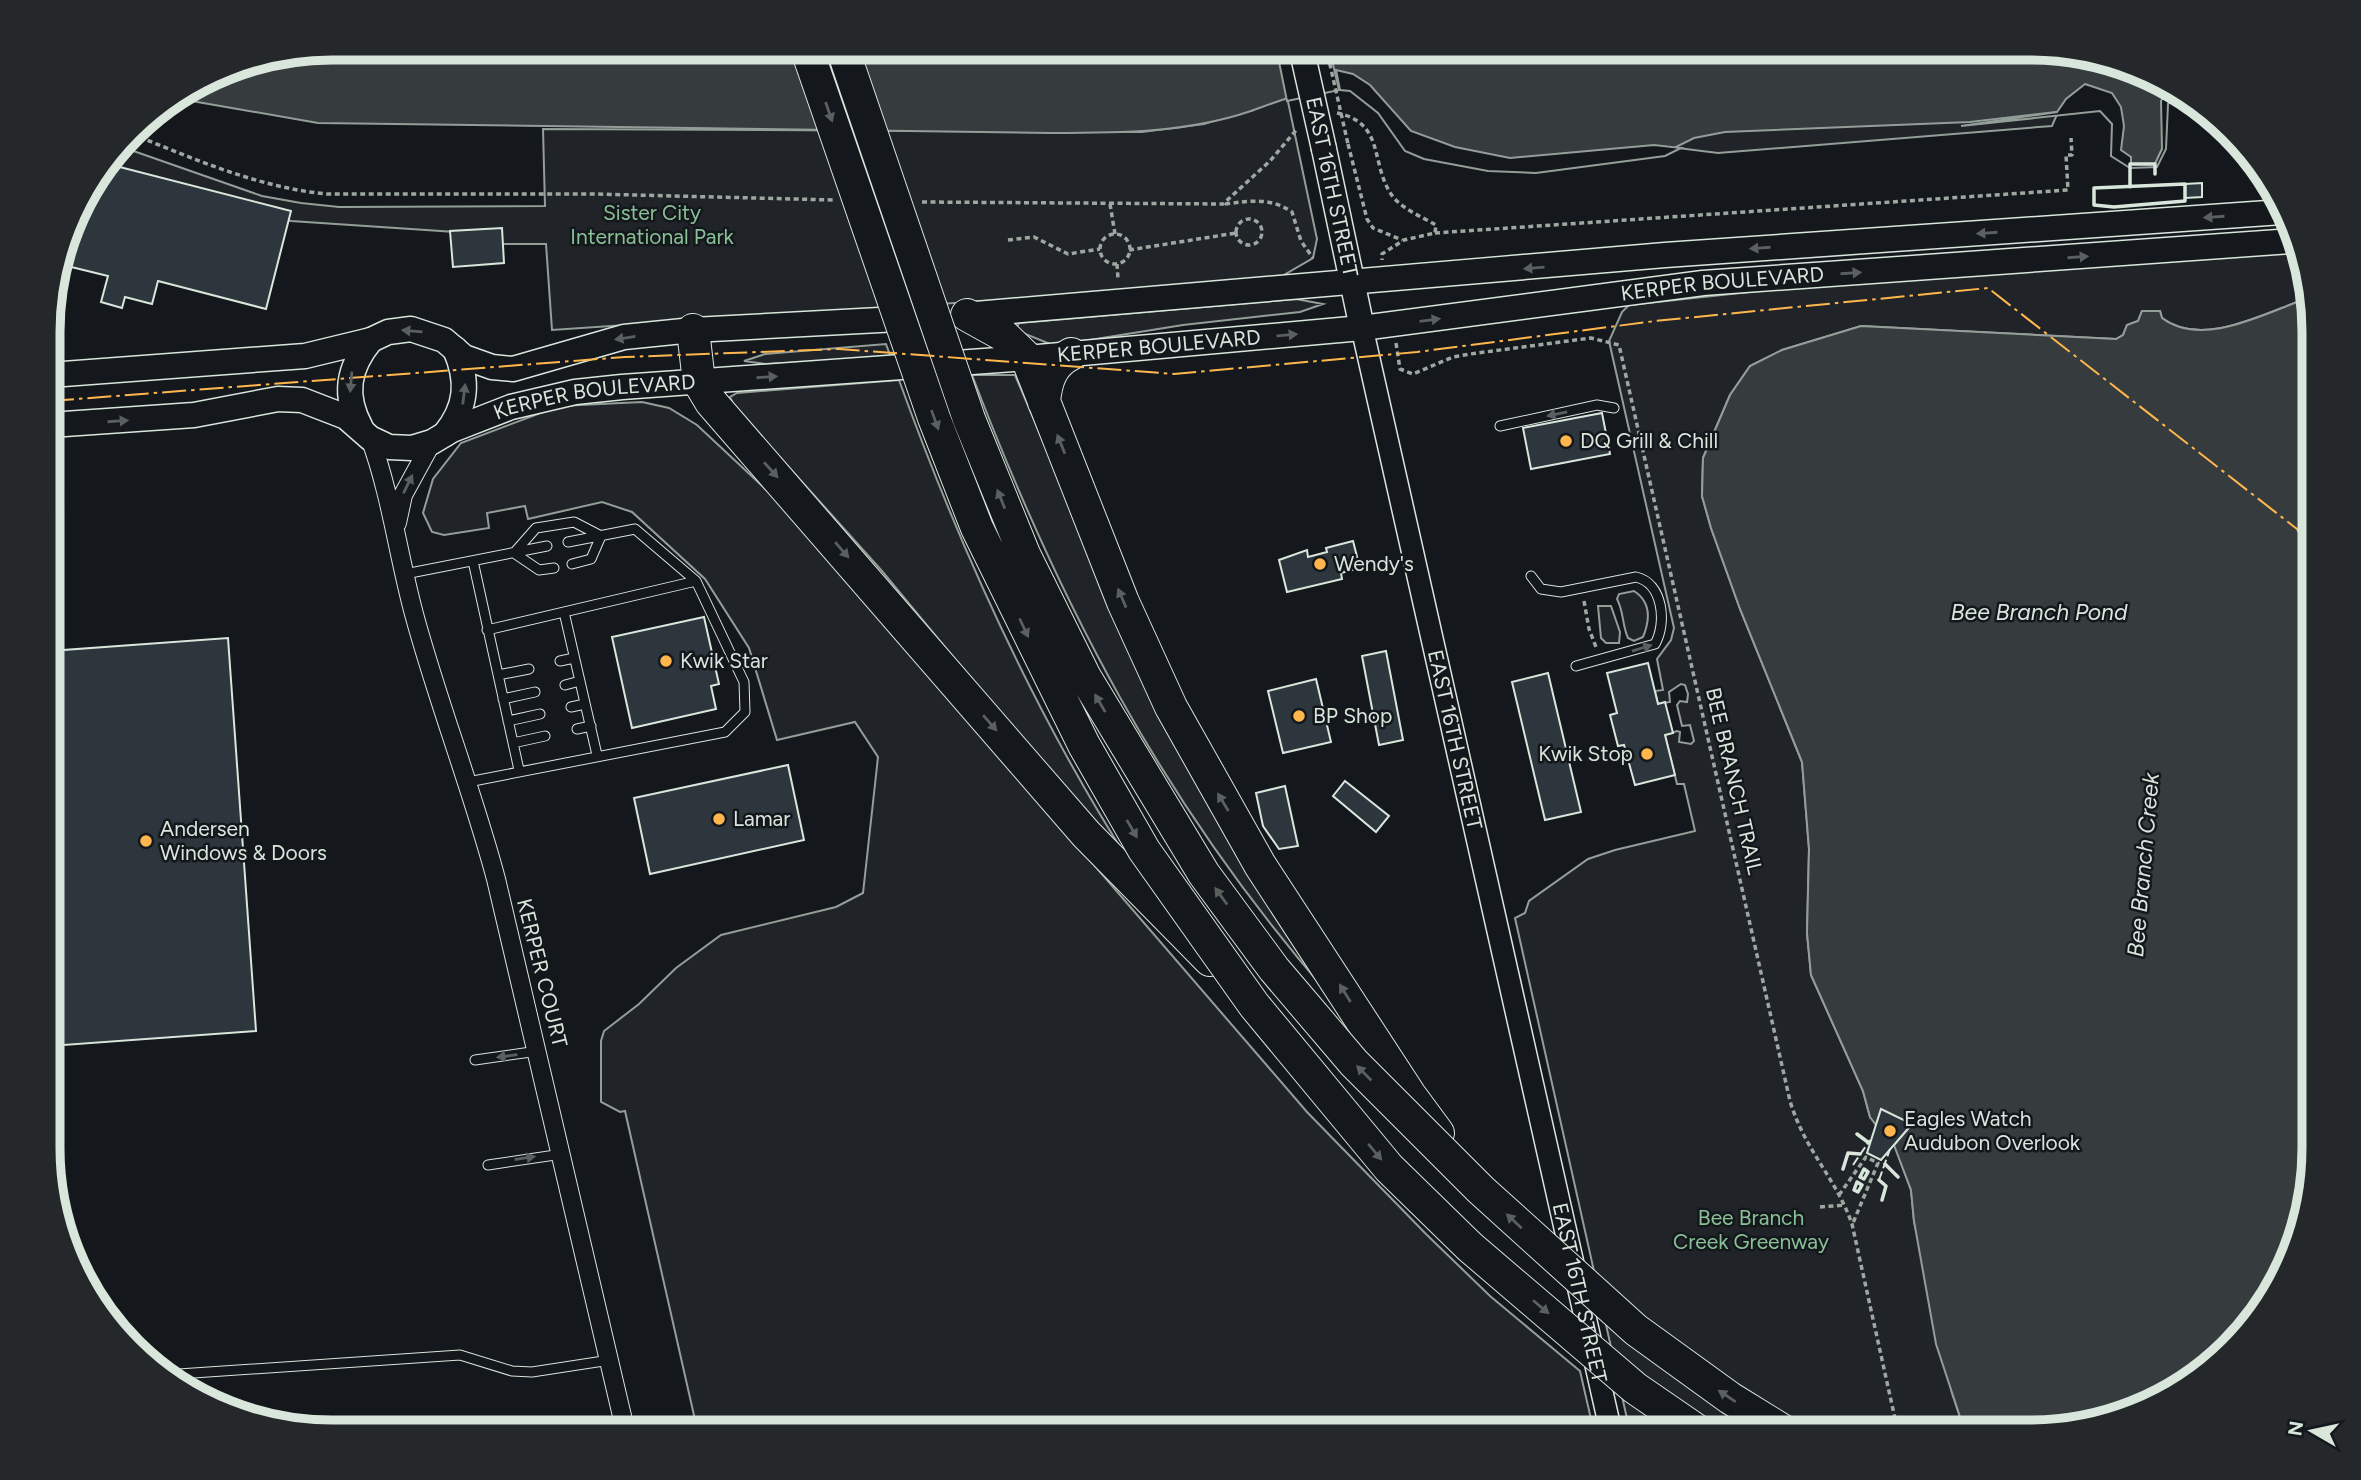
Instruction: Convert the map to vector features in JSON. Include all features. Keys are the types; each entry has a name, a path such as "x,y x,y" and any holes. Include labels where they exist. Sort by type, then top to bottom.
{"highway":[{"path":"811,60 934,418 988,551 1078,734 1144,850 1254,1005 1389,1168 1461,1238 1635,1388 1682,1420"},
{"path":"846,60 968,419 1024,554 1085,677 1204,874 1274,969 1354,1063 1482,1190 1636,1330 1730,1398 1766,1420"},
{"path":"967,315 1003,335 1027,358 1123,602 1171,707 1212,784 1260,865 1410,1095 1482,1190"},
{"path":"692,330 699,382 729,424 797,498 1086,834 1254,1005"},
{"path":"1044,402 1050,373 1057,363 1071,354"}],"main road":[{"name":"EAST 16TH STREET","path":"1306,60 1336,147 1353,284 1362,328"},
{"name":"KERPER BOULEVARD","path":"60,374 305,356 372,340 388,332 411,329 437,337 464,357 492,367 513,369 624,337 692,330 967,315 1679,254 2274,213"},
{"name":"KERPER BOULEVARD","path":"60,424 194,415 278,399 302,400 332,410 365,433 401,448 438,439 511,407 541,398 622,387 1027,358 1362,328 1703,283 2286,241"},
{"path":"365,433 350,402 349,384 355,361 372,340"},
{"path":"438,439 460,412 466,390 462,365 455,349"}],"street":[{"name":"EAST 16TH STREET","path":"1362,328 1608,1420"},
{"name":"KERPER COURT","path":"365,433 383,473 426,656 468,782 496,879 563,1154 623,1420"},
{"path":"396,530 403,495 438,439"}],"lane":[{"path":"1500,426 1597,405 1614,408"},
{"path":"514,553 536,528 574,522 601,536"},
{"path":"468,782 724,732 745,712 744,682 696,581 635,529 568,542"},
{"path":"572,565 591,559 601,536"},
{"path":"405,574 547,546"},
{"path":"514,553 540,570 554,568"},
{"path":"473,561 519,770"},
{"path":"1531,576 1541,589 1549,591 1636,577 1646,579 1654,587 1662,622 1655,644 1576,666"},
{"path":"487,630 696,581"},
{"path":"564,612 597,755"},
{"path":"561,661 574,658"},
{"path":"498,675 529,669"},
{"path":"565,685 580,681"},
{"path":"503,699 535,692"},
{"path":"571,707 585,704"},
{"path":"508,721 540,714"},
{"path":"577,729 591,726"},
{"path":"513,743 545,736"},
{"path":"475,1060 538,1051"},
{"path":"488,1165 563,1154"},
{"path":"180,1375 460,1355 512,1371 533,1372 610,1360"}],"path":[{"path":"1327,60 1336,147 1373,228 1404,240"},
{"path":"1435,233 2068,190 2066,155 2072,155 2071,138"},
{"path":"1223,204 1263,200 1284,206 1292,212 1301,241 1313,258"},
{"path":"1110,204 1115,234"},
{"path":"1250,219 1258,222 1262,234 1258,242 1246,245 1239,241 1236,233 1238,225 1250,219"},
{"path":"1129,250 1236,233"},
{"path":"1115,234 1127,241 1129,250 1126,259 1117,264 1103,259 1100,249 1106,237 1115,234"},
{"path":"1008,240 1034,237 1068,254 1100,249"},
{"path":"1117,264 1119,292"},
{"name":"BEE BRANCH TRAIL","path":"1400,369 1413,374 1462,355 1591,338 1619,345 1790,1101 1798,1129 1845,1205 1852,1224 1895,1420"},
{"path":"1580,588 1599,660"},
{"path":"1839,1195 1866,1157 1878,1163 1852,1224"},
{"path":"1820,1207 1845,1205"}],"green space":[{"name":"Sister City International Park","path":"1287,97 1317,239 1313,258 1282,276 1119,292 552,330 546,244 501,244 500,235 291,221 112,171 129,150 262,196 301,203 339,207 545,206 543,129 1142,132 1204,124"},
{"path":"2058,112 2052,126 1718,153 1654,145 1686,132"},
{"name":"Bee Branch Creek Greenway","path":"2289,251 2300,301 2254,319 2215,329 2178,327 2162,318 2160,311 2142,311 2138,321 2127,325 2123,335 2116,339 1861,326 1782,350 1750,366 1730,395 1703,458 1702,496 1740,609 1802,762 1809,849 1807,933 1811,975 1863,1091 1870,1117 1881,1109 1911,1190 1914,1221 1952,1393 1961,1420 1627,1420 1515,918 1525,913 1529,901 1588,859 1695,831 1684,784 1677,784 1665,735 1677,731 1680,732 1679,742 1691,744 1694,741 1690,725 1682,726 1677,705 1680,701 1687,702 1688,694 1685,685 1681,684 1669,692 1670,702 1658,704 1655,691 1663,690 1657,659 1671,640 1674,628 1609,341 1622,312 1629,305 1805,286"},
{"path":"1296,299 1323,304 1300,312 1183,325 1071,343 1050,344 1018,331 1017,327 1019,323"},
{"path":"886,344 891,358 765,364 744,361 765,354"},
{"path":"972,375 1015,375 1073,512 1325,990 1267,919 1214,847 1165,774 1121,699 1042,542"},
{"path":"899,380 972,565 1000,625 1060,744 1127,858 1031,751 882,571 734,406 730,397 737,393"},
{"path":"642,402 669,408 697,425 789,511 1307,1112 1490,1296 1580,1371 1591,1420 695,1420 625,1111 620,1112 601,1102 601,1041 604,1031 639,1004 676,968 721,935 836,907 863,893 878,757 855,722 777,740 749,648 705,579 632,512 602,502 528,519 525,506 487,513 489,528 444,535 432,532 423,513 433,479 461,443 559,406"},
{"path":"1634,591 1644,600 1648,618 1643,637 1634,641 1628,638 1617,599 1619,594"},
{"path":"1598,606 1611,606 1620,632 1619,643 1606,643 1601,638"}],"water":[{"path":"314,60 2047,60 2117,74 2169,98 2165,103 2162,149 2155,164 2130,164 2121,159 2116,123 2100,107 1970,122 1725,132 1694,138 1664,153 1585,163 1425,156 1378,107 1356,92 1336,86 1202,124 1127,132 318,123 188,100 244,74"},
{"name":"Bee Branch Pond","path":"2300,301 2302,332 2302,1148 2292,1219 2281,1252 2256,1300 2222,1341 2181,1375 2133,1400 2082,1415 2047,1420 1961,1420 1936,1344 1911,1190 1894,1145 1912,1124 1881,1110 1876,1125 1870,1117 1863,1091 1811,975 1807,933 1809,849 1802,762 1740,609 1711,528 1702,496 1703,458 1730,395 1750,366 1782,350 1861,326 2116,339 2123,335 2127,325 2138,321 2142,311 2160,311 2162,318 2178,327 2196,330 2215,329 2255,319"}],"pier":[{"path":"1279,60 1332,60 1339,90 1287,101"},
{"path":"1336,70 1353,74 1370,85 1411,131 1455,147 1510,158 1654,145 1681,148 1665,156 1536,173 1488,171 1424,159 1405,151 1378,113 1350,91 1340,90"},
{"path":"2085,84 2112,93 2121,107 2124,126 2121,150 2131,157 2131,164 2155,164 2162,149 2161,101 2165,96 2172,100 2168,104 2166,149 2157,167 2130,168 2111,156 2112,124 2100,111 1961,126 2057,112 2066,99"}],"building":[{"path":"116,166 291,211 266,309 158,281 152,304 125,297 122,308 101,302 108,276 68,266 88,211"},
{"path":"2202,183 2202,197 2185,198 2185,184"},
{"path":"502,228 504,263 453,267 450,231"},
{"name":"DQ Grill & Chill","path":"1602,413 1610,454 1531,469 1523,428"},
{"name":"Wendy's","path":"1353,541 1360,568 1341,573 1342,579 1287,592 1279,560 1307,550 1308,557 1327,552 1326,548"},
{"name":"Kwik Star","path":"704,617 719,684 711,686 716,709 632,728 612,637"},
{"name":"Andersen Windows & Doors","path":"228,638 256,1031 60,1045 60,650"},
{"path":"1386,651 1403,740 1379,745 1362,656"},
{"path":"1648,663 1658,704 1665,702 1673,733 1665,735 1675,775 1635,785 1624,745 1618,746 1610,715 1617,713 1607,673"},
{"name":"Kwik Stop","path":"1548,673 1581,812 1545,820 1512,682"},
{"name":"BP Shop","path":"1316,679 1331,742 1283,753 1268,691"},
{"name":"Lamar","path":"788,765 804,840 650,874 634,798"},
{"path":"1345,781 1389,816 1376,832 1333,796"},
{"path":"1285,786 1298,846 1279,849 1263,826 1256,793"},
{"name":"Eagles Watch Audubon Overlook","path":"1881,1109 1912,1124 1881,1160 1867,1153"}],"fence":[{"path":"1853,1165 1870,1140"},
{"path":"1879,1180 1890,1149"}],"wall":[{"path":"2130,187 2130,164 2155,164 2155,174"},
{"path":"2185,184 2185,201 2114,207 2094,205 2094,188 2185,184"},
{"path":"1857,1134 1869,1143"},
{"path":"1843,1169 1848,1153 1860,1154"},
{"path":"1885,1164 1898,1177"},
{"path":"1864,1169 1868,1172 1864,1179 1860,1177 1864,1169"},
{"path":"1879,1180 1886,1186 1882,1200"},
{"path":"1857,1182 1862,1185 1858,1192 1854,1190 1857,1182"}],"power":[{"path":"60,400 625,357 839,349 1174,374 1417,352 1655,321 1988,288 2297,529 2302,538"}],"place":[{"name":"DQ Grill & Chill","path":"1566,441"},
{"name":"Wendy's","path":"1320,564"},
{"name":"Kwik Star","path":"666,661"},
{"name":"BP Shop","path":"1299,716"},
{"name":"Kwik Stop","path":"1647,754"},
{"name":"Lamar","path":"719,819"},
{"name":"Andersen Windows & Doors","path":"146,841"},
{"name":"Eagles Watch Audubon Overlook","path":"1890,1131"}],"water label":[{"name":"Bee Branch Creek","path":"2143,865"}]}
